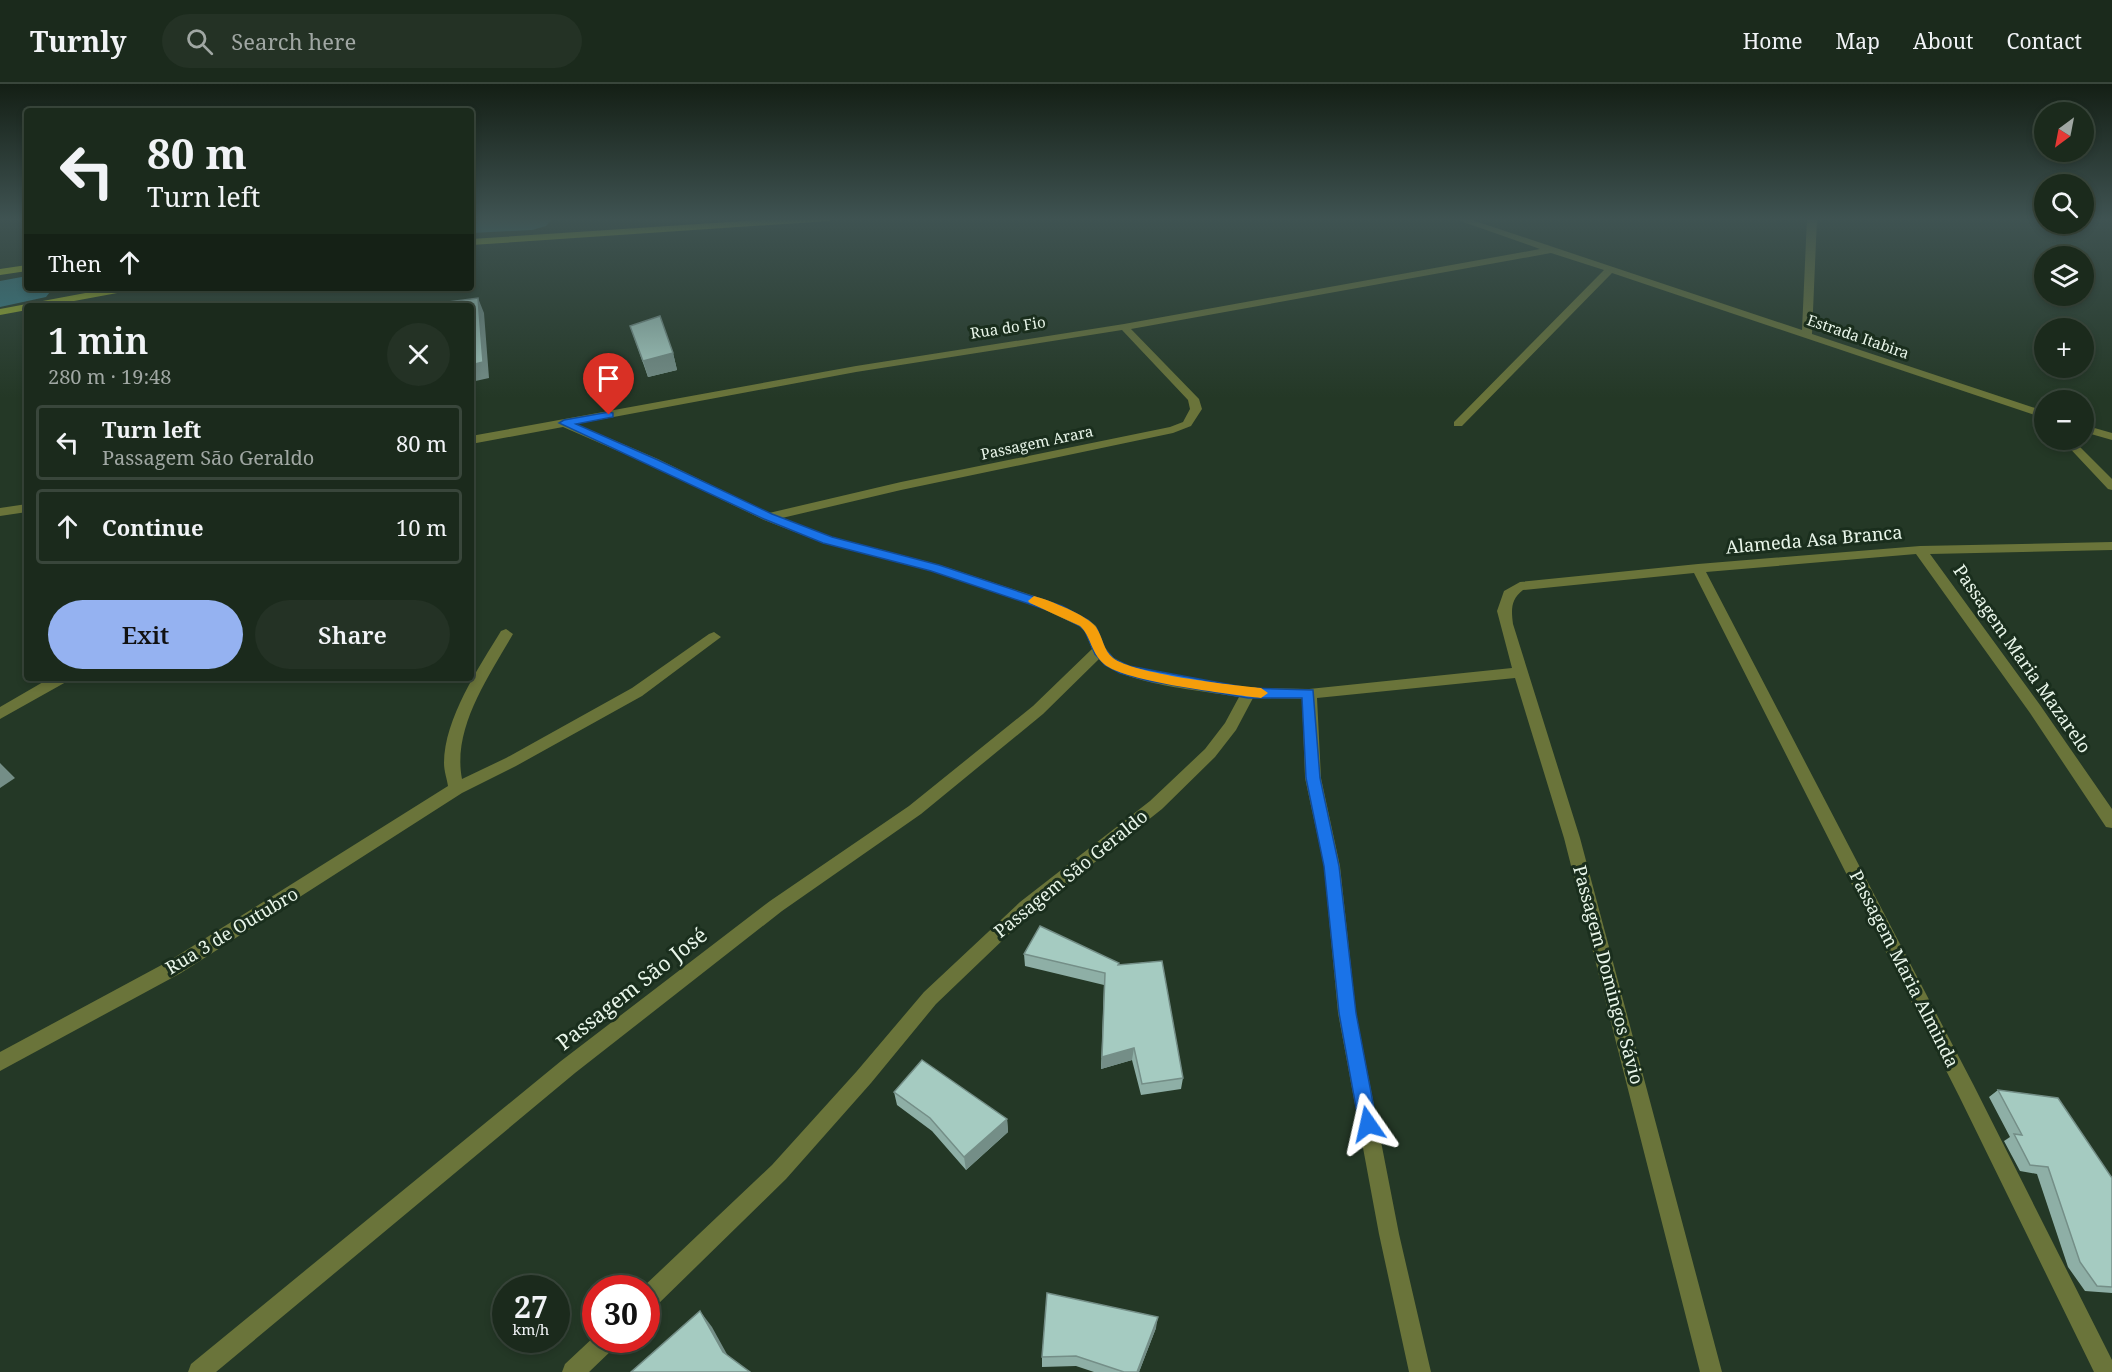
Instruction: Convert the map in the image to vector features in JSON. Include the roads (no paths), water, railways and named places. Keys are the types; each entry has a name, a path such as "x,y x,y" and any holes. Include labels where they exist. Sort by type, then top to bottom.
{"main road":[{"path":"46,303 112,291"},
{"path":"0,312 24,307"}],"street":[{"name":"Rua do Fio","path":"474,439 856,369 1124,327 1395,278"},
{"path":"1458,424 1601,278"},
{"name":"Estrada Itabira","path":"1635,278 2034,412"},
{"path":"1807,335 1809,278"},
{"name":"Passagem Arara","path":"768,517 902,486 1173,430 1186,424 1196,409 1193,399 1124,327"},
{"path":"564,423 654,462 768,517 828,540 935,568 1044,604 1084,623 1091,629 1099,650 1109,662 1125,670 1248,693 1309,694 1522,672"},
{"path":"2094,431 2112,437"},
{"path":"2077,450 2112,486"},
{"path":"0,512 24,508"},
{"name":"Alameda Asa Branca","path":"1520,586 1698,568 1920,550 2112,546"},
{"name":"Passagem Maria Mazarelo","path":"1920,550 2035,709 2112,822"},
{"name":"Passagem Maria Alminda","path":"1698,568 1961,1080 2106,1372"},
{"name":"Passagem Domingos Sávio","path":"1520,586 1509,594 1504,611 1572,838 1711,1372"},
{"path":"456,789 452,764 456,739 474,693 506,634"},
{"name":"Rua 3 de Outubro","path":"0,1062 175,967 456,789 511,762 637,692 714,637"},
{"name":"Passagem São José","path":"199,1372 568,1067 776,906 915,810 1038,710 1099,650"},
{"path":"0,714 56,681"},
{"name":"Passagem São Geraldo","path":"660,1287 779,1172 864,1077 930,998 1026,907 1156,805 1210,753 1231,726 1248,693"},
{"path":"1309,694 1313,778 1332,866 1347,1013 1389,1234 1420,1372"},
{"path":"573,1372 593,1353"}],"waterway":[{"path":"0,294 24,289"}]}
